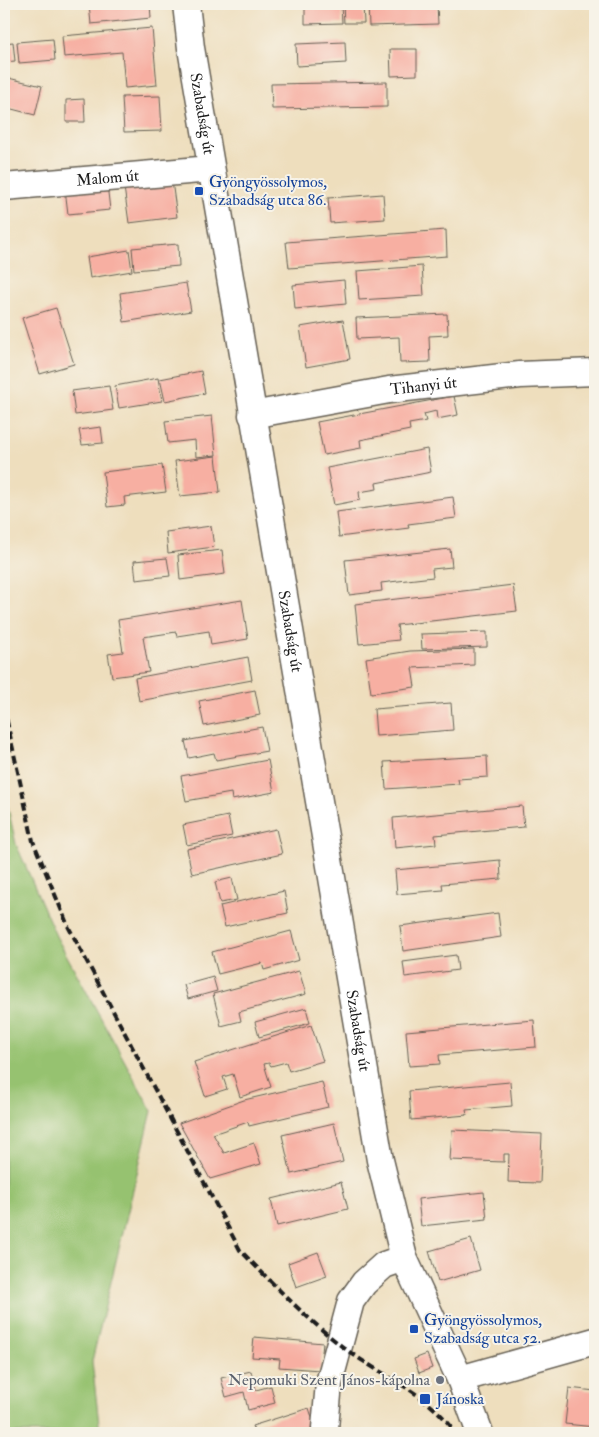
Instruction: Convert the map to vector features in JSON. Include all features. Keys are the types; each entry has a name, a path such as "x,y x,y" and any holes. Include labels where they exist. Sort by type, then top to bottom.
{"street":[{"name":"Szabadság út","path":"186,4 191,48 252,415 288,611 380,1160 404,1258 460,1379 480,1433"},
{"name":"Malom út","path":"4,187 211,169"},
{"name":"Tihanyi út","path":"252,415 389,390 520,375 595,372"},
{"path":"325,1428 329,1383 348,1318 351,1301 364,1283 384,1265 404,1258"},
{"path":"460,1379 595,1341"}],"green space":[{"path":"4,790 16,844 56,936 152,1111 92,1361 100,1433 4,1433"}],"building":[{"path":"89,4 150,4 151,18 91,24"},
{"path":"341,4 342,23 305,24 305,5"},
{"path":"343,4 363,4 364,23 344,23"},
{"path":"368,4 437,4 438,24 369,26"},
{"path":"152,28 157,85 125,88 122,52 64,57 62,36"},
{"path":"53,39 55,60 19,63 17,42"},
{"path":"13,42 15,61 4,62 4,43"},
{"path":"345,42 346,63 297,66 296,44"},
{"path":"390,49 417,49 417,75 391,76"},
{"path":"4,77 42,86 35,115 4,107"},
{"path":"387,82 387,107 272,109 271,84"},
{"path":"160,96 162,131 124,132 122,97"},
{"path":"84,99 85,122 66,122 66,100"},
{"path":"172,181 177,217 129,223 124,187"},
{"path":"107,184 110,210 68,214 65,189"},
{"path":"383,194 385,219 330,223 328,198"},
{"path":"446,230 447,256 289,268 286,242"},
{"path":"178,244 179,266 134,270 132,248"},
{"path":"129,250 132,271 90,278 87,257"},
{"path":"422,266 424,296 359,300 357,271"},
{"path":"344,280 346,304 295,309 293,285"},
{"path":"186,283 191,311 124,322 120,293"},
{"path":"56,308 74,364 40,374 22,318"},
{"path":"447,314 448,335 429,336 430,362 400,363 399,337 357,339 356,318"},
{"path":"343,320 350,359 306,367 300,327"},
{"path":"201,371 205,393 165,401 160,379"},
{"path":"158,378 162,401 119,408 115,386"},
{"path":"109,386 113,410 75,415 72,391"},
{"path":"591,389 595,389 595,413 592,414"},
{"path":"454,396 458,415 437,419 436,411 424,414 426,421 409,424 410,430 360,440 361,448 324,455 317,422"},
{"path":"212,416 216,455 196,457 195,440 168,443 165,421"},
{"path":"101,427 103,443 82,445 79,430"},
{"path":"427,449 431,472 376,483 377,489 359,492 360,500 334,505 327,468"},
{"path":"216,456 220,492 180,496 175,461"},
{"path":"162,465 166,492 124,497 125,505 107,507 103,472"},
{"path":"453,497 456,518 408,524 409,528 339,537 336,512"},
{"path":"211,526 214,547 168,553 166,532"},
{"path":"450,549 452,567 432,569 433,577 381,583 382,591 349,595 345,560"},
{"path":"222,550 225,574 180,580 178,555"},
{"path":"167,558 170,576 136,580 134,561"},
{"path":"513,585 517,611 397,625 399,640 359,644 355,604"},
{"path":"242,600 248,639 211,645 209,631 177,636 176,632 143,637 149,672 112,677 108,654 123,652 118,620"},
{"path":"487,632 487,647 422,649 421,634"},
{"path":"474,649 474,665 412,668 415,687 371,693 366,658 410,651"},
{"path":"248,657 252,680 139,701 135,678"},
{"path":"255,690 260,715 204,726 199,701"},
{"path":"451,703 453,730 376,736 374,709"},
{"path":"262,727 267,751 216,760 214,753 189,758 185,741"},
{"path":"487,756 488,777 458,779 459,784 386,789 384,762"},
{"path":"268,760 274,792 232,800 231,793 186,801 181,776"},
{"path":"522,806 524,827 435,835 436,844 395,848 393,818"},
{"path":"228,816 232,836 187,845 183,825"},
{"path":"276,829 282,854 192,874 187,849"},
{"path":"500,860 501,879 442,884 443,890 397,894 395,870"},
{"path":"232,878 237,900 220,903 215,882"},
{"path":"284,891 288,913 225,927 220,906"},
{"path":"498,913 501,937 403,951 400,926"},
{"path":"291,931 299,960 264,970 262,963 218,974 212,952"},
{"path":"456,955 458,970 405,977 403,962"},
{"path":"299,971 306,994 239,1012 241,1021 221,1026 213,994"},
{"path":"213,977 217,991 188,999 184,985"},
{"path":"306,1008 310,1023 259,1037 255,1022"},
{"path":"534,1020 536,1047 439,1055 440,1064 409,1066 406,1031"},
{"path":"311,1025 323,1061 289,1071 286,1062 271,1066 269,1063 264,1064 271,1087 240,1097 233,1074 223,1077 227,1089 205,1096 194,1062"},
{"path":"322,1082 328,1107 249,1126 248,1122 213,1134 224,1153 254,1143 261,1164 210,1179 179,1123 244,1100"},
{"path":"510,1082 512,1106 466,1110 467,1115 411,1120 409,1091"},
{"path":"334,1123 343,1162 291,1174 282,1135"},
{"path":"452,1130 542,1134 540,1183 508,1182 509,1154 504,1154 504,1162 450,1160"},
{"path":"341,1182 348,1209 277,1226 271,1199"},
{"path":"484,1192 487,1219 421,1226 418,1199"},
{"path":"471,1239 480,1270 438,1282 429,1251"},
{"path":"318,1252 327,1276 296,1287 288,1263"},
{"path":"254,1337 323,1343 320,1370 279,1367 280,1359 252,1357"},
{"name":"Jánoska","path":"427,1354 432,1368 419,1373 414,1359"},
{"path":"251,1371 256,1390 271,1386 275,1403 248,1410 244,1392 226,1397 221,1378"},
{"path":"569,1388 595,1391 595,1427 565,1424"},
{"path":"309,1408 317,1433 255,1433 252,1426"}],"railway":[{"path":"4,708 33,841 68,926 240,1250 313,1322 354,1355 431,1405 456,1433"}],"place":[{"name":"Gyöngyössolymos, Szabadság utca 86.","path":"199,191"},
{"name":"Gyöngyössolymos, Szabadság utca 52.","path":"414,1329"},
{"name":"Nepomuki Szent János-kápolna","path":"440,1380"},
{"name":"Jánoska","path":"425,1399"}]}
